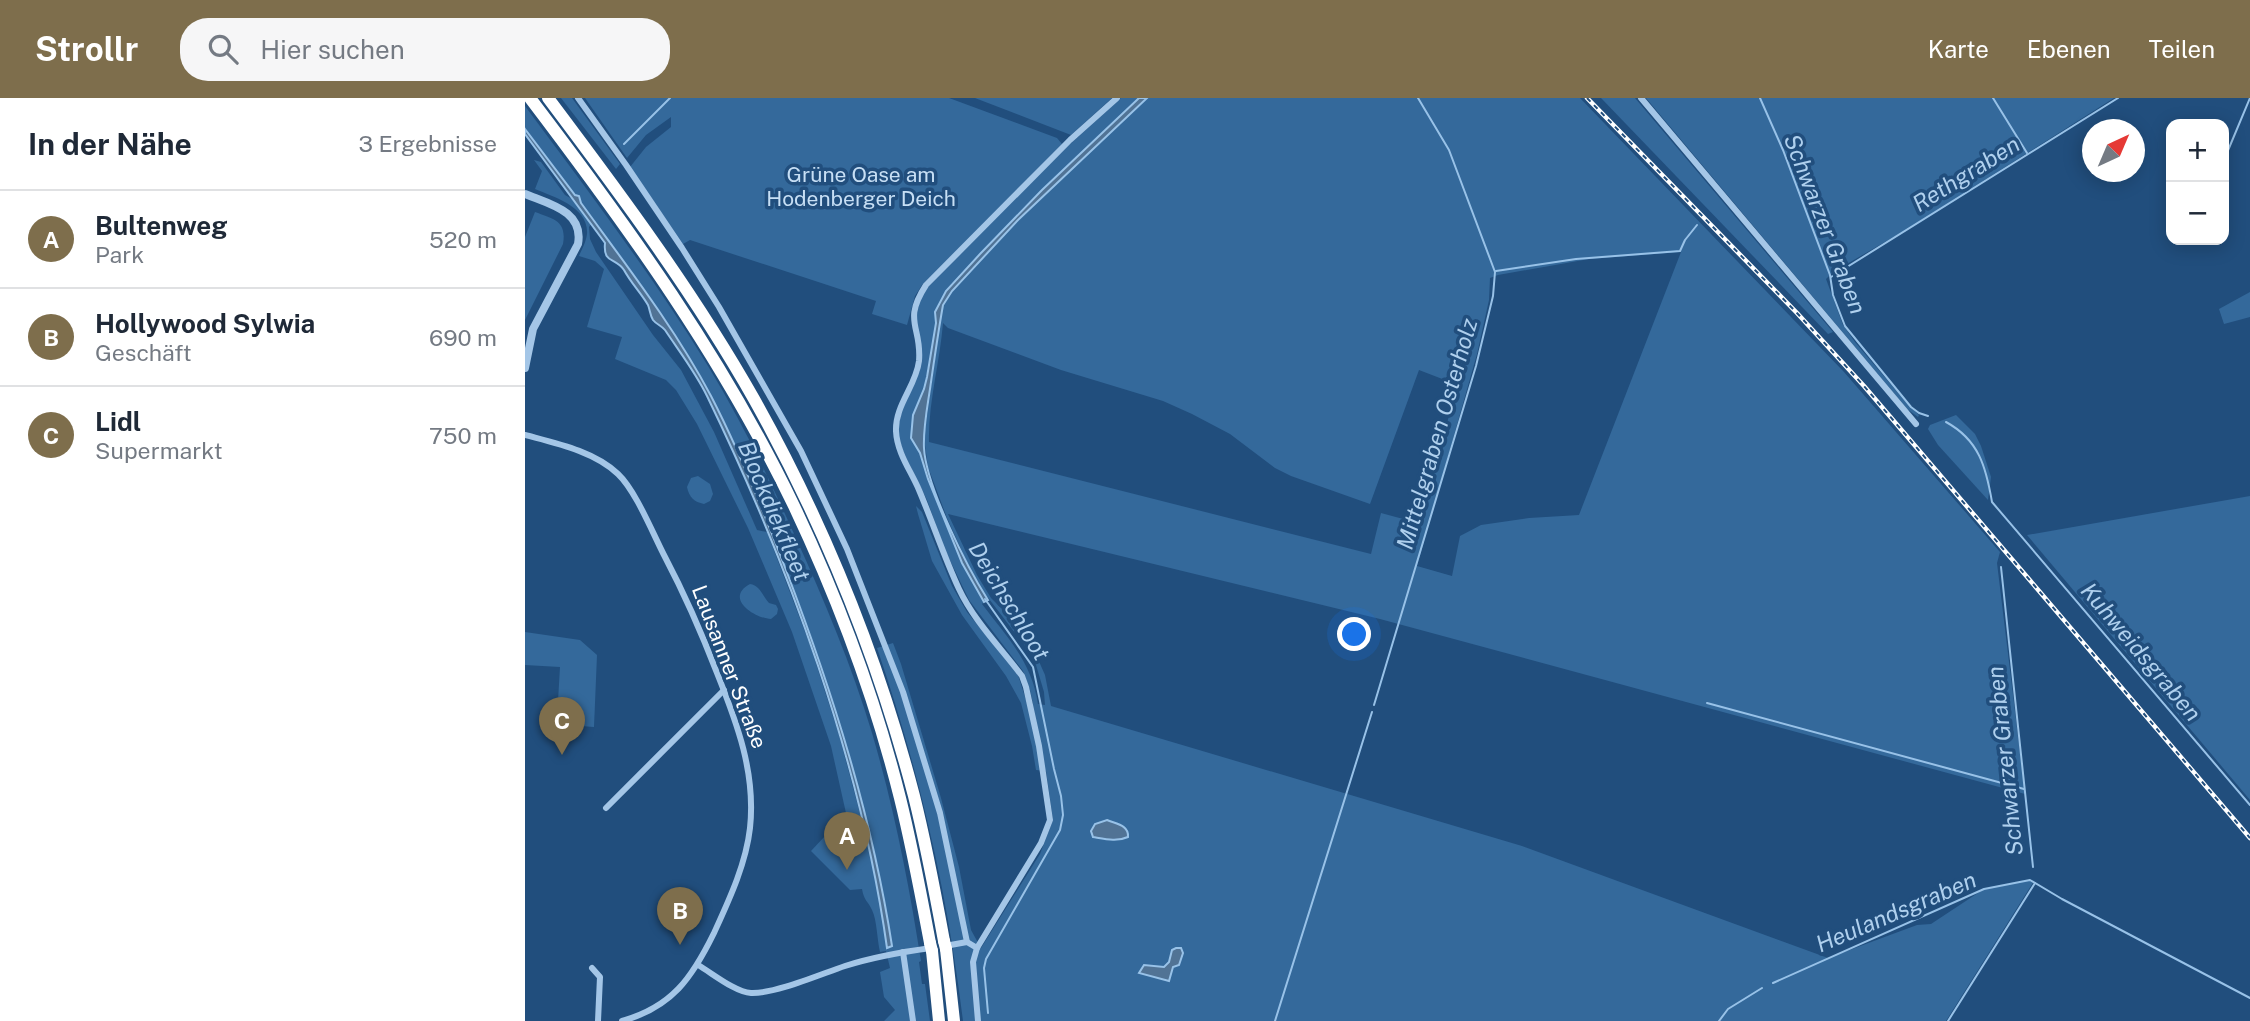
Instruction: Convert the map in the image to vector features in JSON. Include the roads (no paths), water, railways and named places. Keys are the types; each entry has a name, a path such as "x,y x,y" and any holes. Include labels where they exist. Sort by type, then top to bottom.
{"highway":[{"path":"530,98 678,302 742,407 793,504 850,639 899,796 931,947 939,1021"},
{"path":"548,98 657,247 724,348 783,453 826,543 864,637 898,742 927,851 945,945 954,1021"}],"street":[{"path":"578,98 682,248 719,307 801,451 847,549 903,692 940,813 967,942"},
{"path":"978,1021 973,962 977,948 1041,843 1050,820 1039,746 1026,687 1021,676 960,591 919,488 898,447 898,414 916,373 919,359 918,340 912,321 915,303 933,278 1070,140 1117,98"},
{"path":"1641,98 1916,424"},
{"path":"525,194 565,211 573,218 579,231 577,244 529,328 525,368"},
{"name":"Lausanner Straße","path":"525,435 604,463 624,481 673,572 705,641 745,750 750,778 750,829 740,871 698,965 668,1000 641,1015 622,1021"},
{"path":"606,808 724,690"},
{"path":"698,965 740,990 752,993 767,991 854,963 903,952 967,942 977,948"},
{"path":"903,952 913,1021"},
{"path":"592,968 600,977 599,1021"}],"waterway":[{"path":"624,144 670,98"},
{"name":"Mittelgraben Osterholz","path":"1374,705 1476,366 1493,296 1495,272 1449,150 1418,98"},
{"name":"Schwarzer Graben","path":"1760,98 1783,150 1830,275 1833,295 1845,326 1911,407 1928,416"},
{"path":"1993,98 2027,153"},
{"name":"Rethgraben","path":"1831,277 2118,98"},
{"path":"2229,148 2250,98"},
{"path":"1496,271 1576,259 1680,251 1697,225"},
{"name":"Kuhweidsgraben","path":"1946,422 1966,437 1979,456 1992,502 2250,805"},
{"name":"Schwarzer Graben","path":"2001,567 2033,867"},
{"name":"Deichschloot","path":"985,599 1033,667 1063,815 1060,830 986,959 984,968 988,1013"},
{"path":"1707,703 2024,789"},
{"name":"Mittelgraben Osterholz","path":"1275,1021 1372,712"},
{"name":"Heulandsgraben","path":"1773,983 1984,889 2030,880 2250,998"},
{"name":"Schwarzer Graben","path":"1948,1021 2035,883"},
{"name":"Heulandsgraben","path":"1719,1021 1728,1009 1762,988"}],"railway":[{"path":"1587,98 1797,313 1864,386 2250,838"}],"place":[{"name":"Lidl","path":"562,755"},
{"name":"Bultenweg","path":"847,870"},
{"name":"Hollywood Sylwia","path":"680,945"}],"park label":[{"name":"Grüne Oase am Hodenberger Deich","path":"861,187"}],"water label":[{"name":"Blockdiekfleet","path":"774,511"}]}
